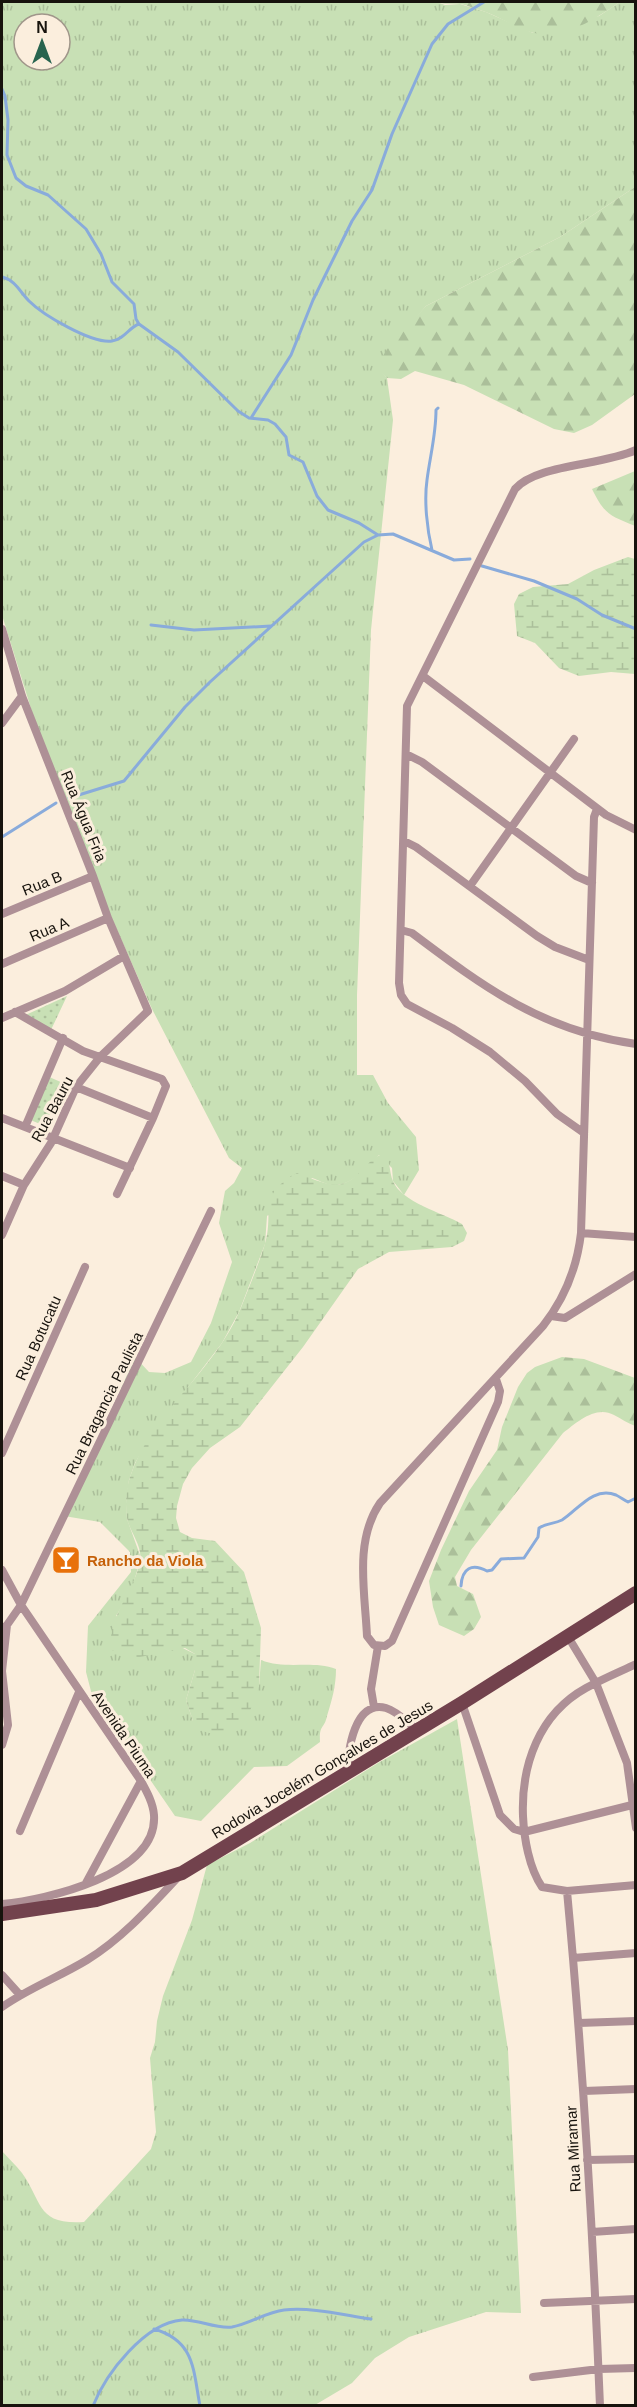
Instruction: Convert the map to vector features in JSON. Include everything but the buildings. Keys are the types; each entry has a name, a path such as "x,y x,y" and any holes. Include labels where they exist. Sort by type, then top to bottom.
{"main road":[{"name":"Rodovia Jocelém Gonçalves de Jesus","path":"2,1914 96,1900 182,1873 462,1703 636,1593"}],"street":[{"path":"584,1133 557,1114 525,1081 490,1052 407,1004 400,989 408,706 519,484 535,474 603,462 636,450"},
{"name":"Rua Água Fria","path":"2,629 22,696 108,918 148,1011"},
{"path":"423,676 597,809 636,831"},
{"path":"2,723 22,696"},
{"path":"470,886 574,739"},
{"path":"406,754 422,762 576,876 592,883"},
{"path":"496,1379 500,1391 498,1402 392,1641 386,1646 378,1646 367,1636 364,1549 371,1517 380,1503 496,1379 551,1316 571,1277 581,1233 594,817 597,809"},
{"path":"404,841 416,847 537,936 555,947 590,960"},
{"name":"Rua B","path":"2,914 93,876"},
{"name":"Rua A","path":"2,964 108,918"},
{"path":"401,930 412,933 521,1008 587,1035 636,1044"},
{"path":"2,1018 65,991 124,956"},
{"name":"Rua Bauru","path":"2,1235 24,1185 53,1138 76,1087 100,1057 148,1011"},
{"path":"15,1012 83,1051 162,1079 166,1086 117,1194"},
{"path":"25,1127 63,1038"},
{"path":"76,1087 153,1119"},
{"path":"2,1118 130,1168"},
{"path":"2,1176 24,1185"},
{"name":"Rua Bragancia Paulista","path":"4,1627 21,1605 211,1211"},
{"path":"581,1233 636,1237"},
{"name":"Rua Botucatu","path":"2,1453 85,1267"},
{"path":"551,1316 566,1318 636,1274"},
{"name":"Avenida Piuma","path":"2,1570 21,1605 141,1781 152,1803 154,1815 151,1833 146,1844 136,1856 118,1868 85,1885 62,1893 23,1902 2,1904"},
{"path":"2,1745 8,1725 2,1670 4,1627"},
{"path":"567,1635 596,1683 631,1761 632,1805 636,1828"},
{"path":"374,1707 371,1689 378,1646"},
{"path":"636,1664 596,1683 562,1705 537,1737 524,1778 524,1832 536,1876 544,1888 567,1891 636,1885"},
{"path":"20,1831 80,1692"},
{"path":"462,1703 500,1815 518,1832 632,1805"},
{"path":"348,1772 348,1758 358,1721 365,1712 374,1707 389,1709 417,1730"},
{"path":"85,1885 141,1781"},
{"path":"2,2007 87,1960 114,1940 139,1919 182,1873"},
{"name":"Rua Miramar","path":"567,1891 584,2091 597,2301 600,2406"},
{"path":"573,1958 636,1953"},
{"path":"2,1975 20,1995"},
{"path":"579,2023 636,2021"},
{"path":"584,2091 636,2089"},
{"path":"587,2160 636,2159"},
{"path":"592,2232 636,2229"},
{"path":"544,2303 636,2299"},
{"path":"533,2377 599,2369 636,2368"}],"green space":[{"path":"2,2 437,2 445,5 460,4 486,12 533,33 599,16 620,2 635,2 635,187 560,237 426,306 410,325 381,371 387,378 393,420 371,630 357,995 357,1075 373,1075 388,1103 416,1137 419,1170 404,1195 393,1181 392,1168 379,1155 358,1176 345,1183 331,1185 312,1178 267,1216 265,1244 239,1312 222,1343 153,1433 135,1463 129,1480 126,1502 127,1519 141,1558 131,1591 116,1616 195,1654 195,1670 186,1700 193,1721 259,1686 261,1660 279,1664 327,1666 336,1669 333,1693 321,1730 320,1742 287,1766 254,1767 201,1821 175,1816 92,1695 86,1672 88,1626 131,1572 130,1552 100,1522 64,1516 135,1357 149,1372 165,1373 191,1362 211,1323 232,1262 219,1223 225,1191 234,1183 242,1168 229,1158 152,1009 87,862 46,757 2,615"},
{"path":"437,2 620,2 580,26 546,34 528,31 466,5"},
{"path":"635,187 635,394 592,425 574,433 554,429 464,385 415,371 401,379 387,378 381,372 381,359 390,345 426,306 560,237"},
{"path":"635,471 635,526 604,509 592,489"},
{"path":"628,557 635,559 635,674 611,672 579,676 559,668 535,643 517,636 514,604 519,594 533,587 568,584 594,570"},
{"path":"67,996 50,1032 19,1018"},
{"path":"47,1076 63,1083 45,1126 28,1119"},
{"path":"385,1154 393,1181 404,1195 462,1224 467,1233 464,1241 452,1247 389,1252 358,1269 303,1347 240,1427 210,1448 192,1468 183,1484 176,1518 180,1532 192,1538 215,1541 244,1572 261,1628 259,1686 250,1711 233,1730 213,1734 202,1731 193,1721 186,1700 195,1670 195,1654 185,1648 135,1658 112,1650 111,1639 116,1617 133,1583 140,1561 140,1550 126,1513 130,1477 152,1433 229,1332 264,1247 269,1206 276,1189 297,1173 321,1182 339,1185 354,1178 372,1160"},
{"path":"562,1357 584,1359 635,1378 635,1426 607,1412 600,1412 587,1416 563,1433 471,1550 455,1577 457,1586 473,1594 481,1617 474,1629 464,1636 439,1625 433,1607 429,1581 469,1491 497,1450 502,1427 518,1387 527,1373 535,1367"},
{"path":"457,1719 508,2050 521,2313 486,2312 409,2337 375,2358 352,2383 315,2405 2,2405 2,2151 22,2173 43,2210 57,2220 84,2222 151,2149 156,2132 150,2058 155,2042 157,2021 163,1996 192,1920 207,1865 250,1843 378,1763"}],"waterway":[{"path":"251,418 291,355 313,300 352,221 372,190 392,134 432,44 448,24 484,2"},
{"path":"2,89 8,120 7,155 16,178 26,186 48,195 86,229 101,254 112,282 134,304 139,324 178,352 238,411 249,418 268,420 275,424 286,437 289,455 303,462 317,496 328,510 359,523 378,535"},
{"path":"2,277 14,284 45,314 93,338 103,341 116,340 139,324"},
{"path":"432,550 426,515 426,488 438,408"},
{"path":"69,798 124,781 185,707 210,682 364,542 378,535 393,534 454,560 470,559"},
{"path":"482,566 534,581 577,599 602,615 636,629"},
{"path":"151,625 194,630 271,626"},
{"path":"2,837 56,803"},
{"path":"461,1586 463,1575 472,1567 487,1571 492,1570 501,1559 524,1558 538,1537 539,1528 562,1520 593,1496 608,1493 628,1502 636,1498"},
{"path":"93,2406 107,2379 128,2352 154,2330 168,2323 188,2320 219,2327 232,2327 277,2311 295,2309 371,2319"},
{"path":"154,2329 178,2341 185,2349 193,2369 200,2406"}],"place":[{"name":"Rancho da Viola","path":"66,1560"}]}
